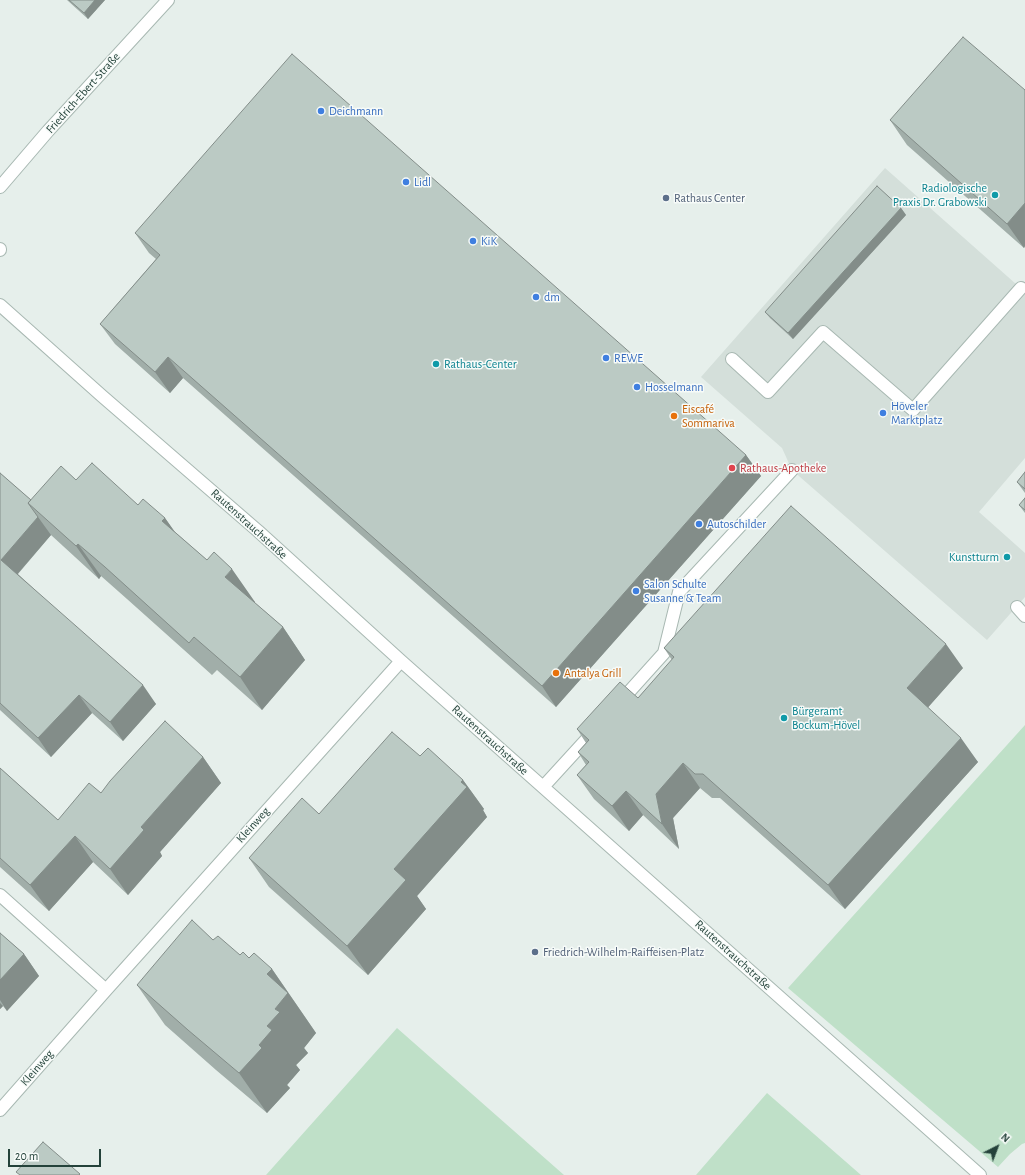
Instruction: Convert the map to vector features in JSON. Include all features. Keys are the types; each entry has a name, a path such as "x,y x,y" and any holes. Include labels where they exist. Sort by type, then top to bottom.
{"street":[{"name":"Friedrich-Ebert-Straße","path":"0,187 48,131 168,0"},
{"path":"732,359 768,392 823,332 913,410 1020,288"},
{"name":"Rautenstrauchstraße","path":"0,305 258,532 401,661 980,1175"},
{"path":"543,787 664,652 679,592 792,470"},
{"name":"Kleinweg","path":"0,1110 401,661"},
{"path":"0,895 106,990"}],"shaded area":[{"name":"Höveler Marktplatz","path":"885,168 1025,292 1025,458 979,512 1025,553 1025,597 987,640 792,470 782,448 701,377"}],"green space":[{"path":"1025,725 1025,1143 1010,1154 998,1167 788,988"},
{"path":"397,1028 564,1175 266,1175"},
{"path":"767,1093 861,1175 696,1175"}],"building":[{"path":"69,0 95,0 84,13"},
{"name":"Radiologische Praxis Dr. Grabowski","path":"963,37 1025,90 1025,203 1007,224 890,120"},
{"name":"Rathaus-Center","path":"292,54 746,455 542,686 168,357 155,372 100,324 160,255 135,233"},
{"path":"877,186 901,208 788,333 765,312"},
{"path":"92,463 138,505 143,499 165,518 162,521 207,560 214,552 232,569 225,577 283,627 240,677 194,637 189,643 105,567 78,544 76,546 28,503 61,466 76,480"},
{"path":"1025,472 1025,489 1017,482"},
{"path":"0,473 31,500 28,503 38,517 1,560 143,685 110,722 79,695 38,738 0,703"},
{"path":"1025,498 1025,510 1019,505"},
{"name":"Bürgeramt Bockum-Hövel","path":"791,506 946,644 907,688 961,738 828,885 703,774 695,774 683,763 656,794 662,824 626,791 612,806 577,775 589,762 578,752 589,740 577,729 620,682 638,698 674,657 664,648"},
{"path":"165,721 203,757 141,827 144,830 110,869 75,836 30,885 0,858 0,768 58,820 89,783 101,793 110,781"},
{"path":"392,732 420,756 428,748 463,780 461,782 467,787 394,869 406,880 347,946 249,858 302,798 319,814"},
{"path":"192,920 213,940 218,936 240,955 243,952 249,958 254,953 272,969 267,974 288,993 275,1009 280,1012 267,1026 272,1030 259,1045 262,1048 239,1073 137,985"},
{"path":"0,933 24,954 0,980"},
{"path":"43,1142 80,1174 20,1175 16,1172"}],"place":[{"name":"Deichmann","path":"321,111"},
{"name":"Lidl","path":"406,182"},
{"name":"Radiologische Praxis Dr. Grabowski","path":"995,195"},
{"name":"Rathaus Center","path":"666,198"},
{"name":"KiK","path":"473,241"},
{"name":"dm","path":"536,297"},
{"name":"REWE","path":"606,358"},
{"name":"Rathaus-Center","path":"436,364"},
{"name":"Hosselmann","path":"637,387"},
{"name":"Höveler Marktplatz","path":"883,413"},
{"name":"Eiscafé Sommariva","path":"674,416"},
{"name":"Rathaus-Apotheke","path":"732,468"},
{"name":"Autoschilder","path":"699,524"},
{"name":"Kunstturm","path":"1007,557"},
{"name":"Salon Schulte Susanne & Team","path":"636,591"},
{"name":"Antalya Grill","path":"556,673"},
{"name":"Bürgeramt Bockum-Hövel","path":"784,718"},
{"name":"Friedrich-Wilhelm-Raiffeisen-Platz","path":"535,952"}]}
